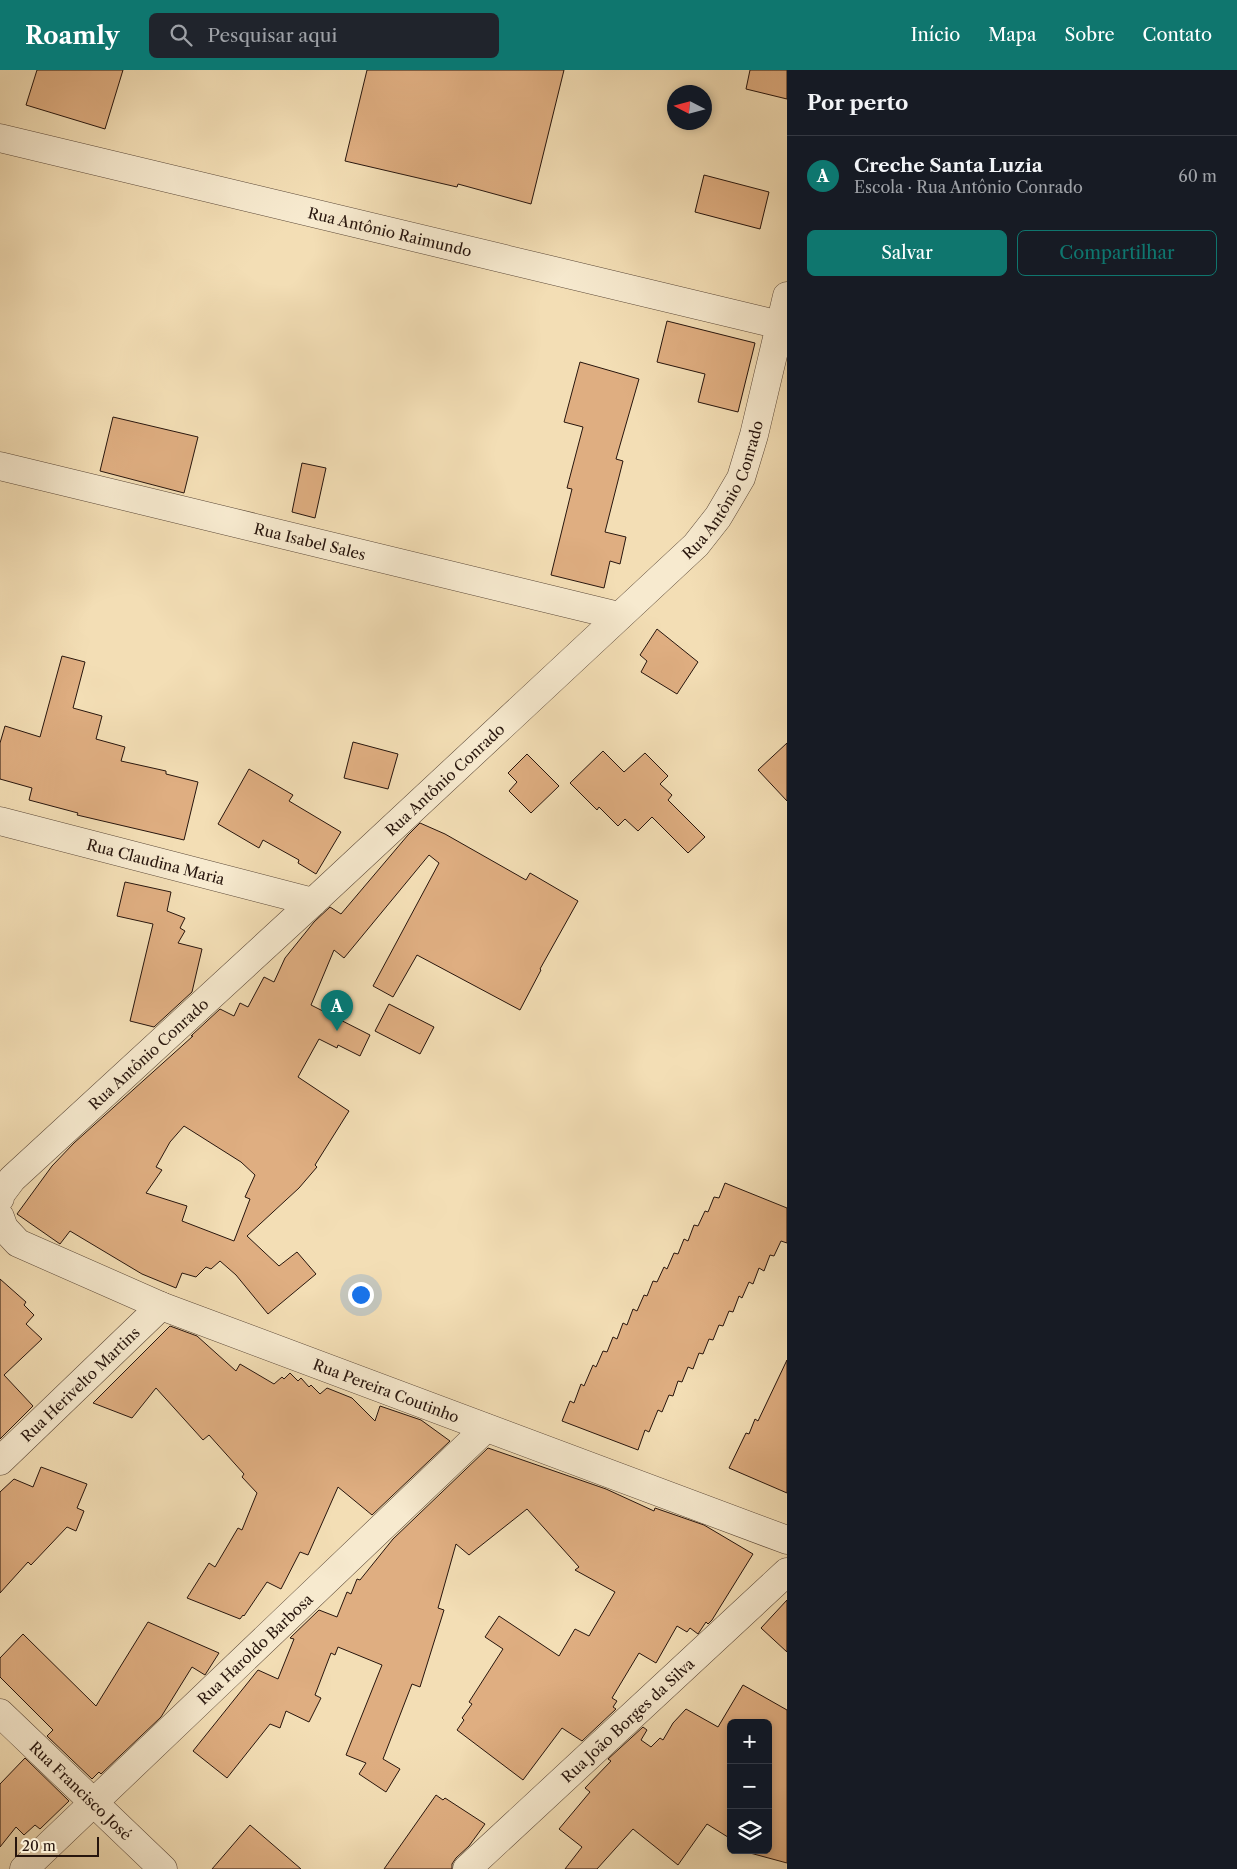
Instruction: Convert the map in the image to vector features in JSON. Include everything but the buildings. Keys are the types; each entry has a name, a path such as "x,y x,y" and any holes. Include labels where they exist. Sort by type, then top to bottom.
{"street":[{"name":"Rua Antônio Raimundo","path":"0,138 780,325"},
{"name":"Rua Antônio Conrado","path":"0,1198 12,1179 696,545 718,517 741,478 754,435 787,296"},
{"name":"Rua Isabel Sales","path":"0,466 618,616"},
{"name":"Rua Claudina Maria","path":"0,821 313,902"},
{"name":"Rua Pereira Coutinho","path":"0,1217 4,1228 18,1243 161,1306 787,1540"},
{"name":"Rua Herivelto Martins","path":"0,1461 161,1306"},
{"name":"Rua Haroldo Barbosa","path":"24,1869 486,1428"},
{"name":"Rua João Borges da Silva","path":"468,1869 787,1572"},
{"name":"Rua Francisco José","path":"0,1713 163,1869"}],"place":[{"name":"Creche Santa Luzia","path":"337,1031"}]}
